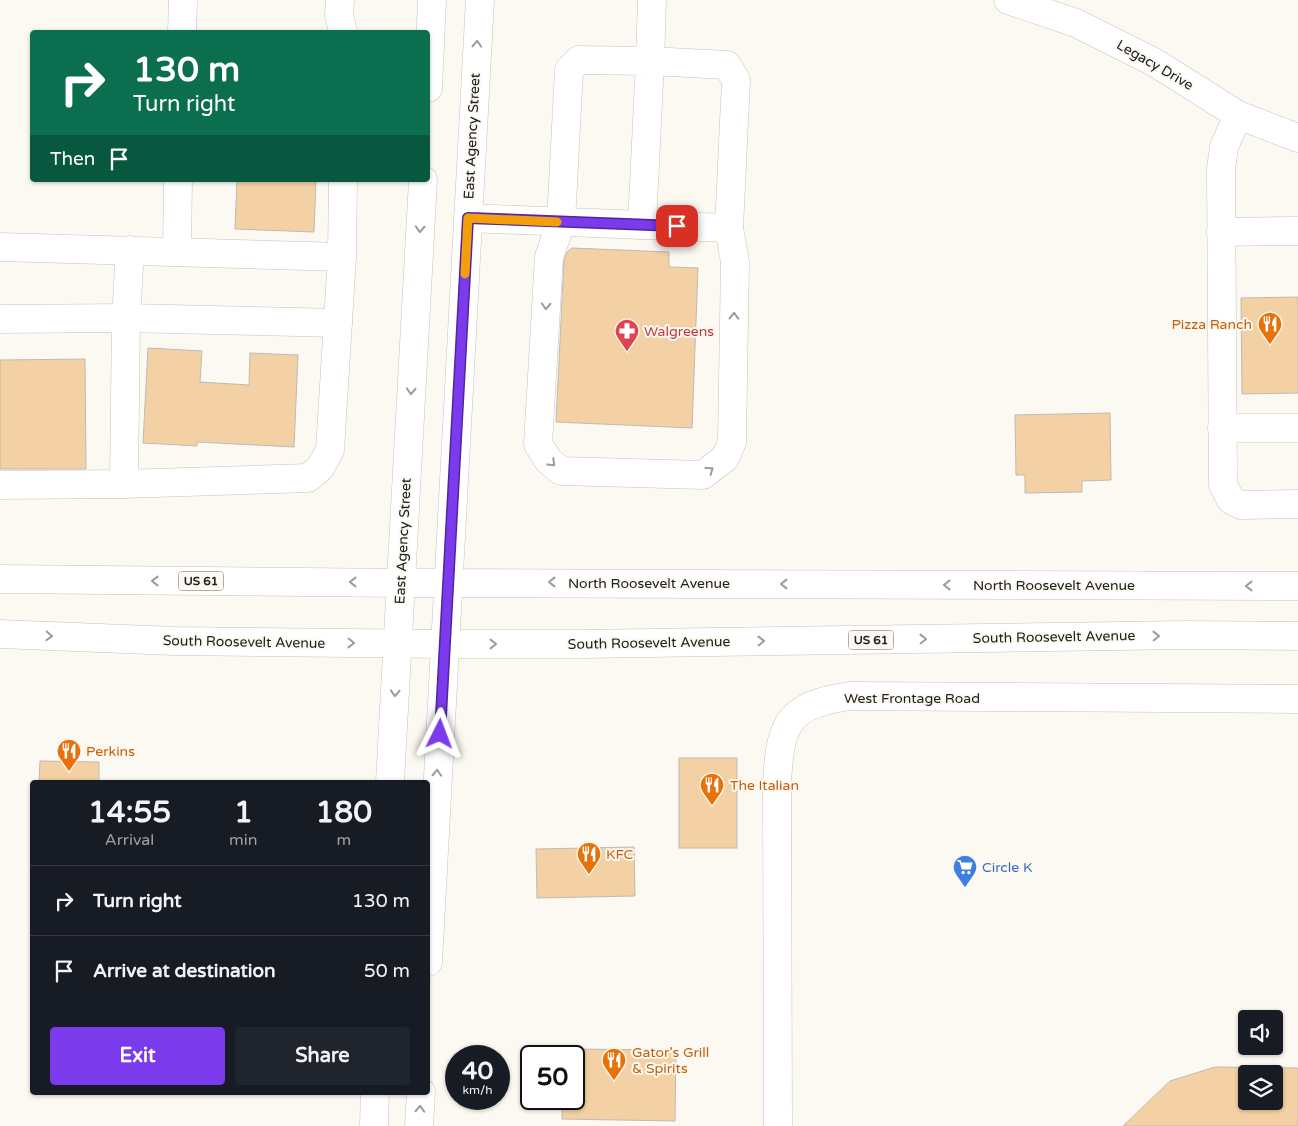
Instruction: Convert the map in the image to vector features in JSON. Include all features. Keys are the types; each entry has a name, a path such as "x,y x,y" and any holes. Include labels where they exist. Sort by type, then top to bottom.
{"main road":[{"path":"182,30 183,0"},
{"path":"340,0 339,15 343,30"},
{"path":"430,44 432,0"},
{"name":"East Agency Street","path":"430,925 480,0"},
{"path":"642,225 652,0"},
{"name":"Legacy Drive","path":"1008,0 1076,23 1154,62 1238,115 1298,138"},
{"path":"579,60 650,61 727,65 736,80 729,228 735,262 732,442 725,458 703,475 561,471 548,460 538,444 549,257 562,222 569,70 579,60"},
{"path":"1238,115 1224,146 1221,169 1223,485 1230,500 1241,506 1298,504"},
{"path":"176,252 178,182"},
{"path":"0,485 124,484 308,478 320,468 330,450 342,256 344,182"},
{"name":"East Agency Street","path":"390,780 423,182"},
{"path":"468,218 729,228"},
{"path":"1222,232 1298,231"},
{"path":"0,247 342,256"},
{"path":"124,484 126,318 130,250"},
{"path":"0,319 126,318 338,323"},
{"path":"1222,428 1298,428"},
{"name":"North Roosevelt Avenue","path":"0,579 402,583 1298,586"},
{"name":"South Roosevelt Avenue","path":"0,634 174,641 397,644 584,644 1298,636"},
{"name":"West Frontage Road","path":"778,1126 778,752 785,731 793,718 802,709 817,702 850,696 1298,699"},
{"path":"374,1126 375,1095"},
{"path":"419,1126 420,1095"}],"building":[{"path":"237,182 316,182 314,232 235,229"},
{"path":"572,248 669,252 669,267 698,268 692,428 556,422 564,260 567,252"},
{"name":"Pizza Ranch","path":"1298,297 1298,393 1242,394 1241,298"},
{"path":"148,348 202,351 200,382 249,385 250,353 298,355 294,447 197,442 197,446 143,443"},
{"path":"85,359 86,469 0,469 0,360"},
{"path":"1110,413 1111,480 1082,481 1082,492 1025,493 1025,475 1016,475 1015,415"},
{"path":"679,758 737,758 737,848 679,848"},
{"name":"Perkins","path":"40,761 99,762 99,780 39,780"},
{"path":"634,847 635,896 537,898 536,849"},
{"path":"585,1049 676,1050 675,1121 562,1119 562,1110 585,1110"},
{"path":"1215,1067 1238,1067 1238,1110 1283,1110 1283,1068 1298,1068 1298,1126 1123,1126 1170,1081"}],"slow traffic":[{"path":"465,274 468,218 557,222"}],"place":[{"name":"Pizza Ranch","path":"1270,345"},
{"name":"Walgreens","path":"627,352"},
{"name":"Perkins","path":"69,772"},
{"name":"The Italian","path":"712,806"},
{"name":"KFC","path":"589,875"},
{"name":"Circle K","path":"965,888"},
{"name":"Gator's Grill & Spirits","path":"614,1081"}],"route":[{"path":"440,734 468,218 677,226"}]}
